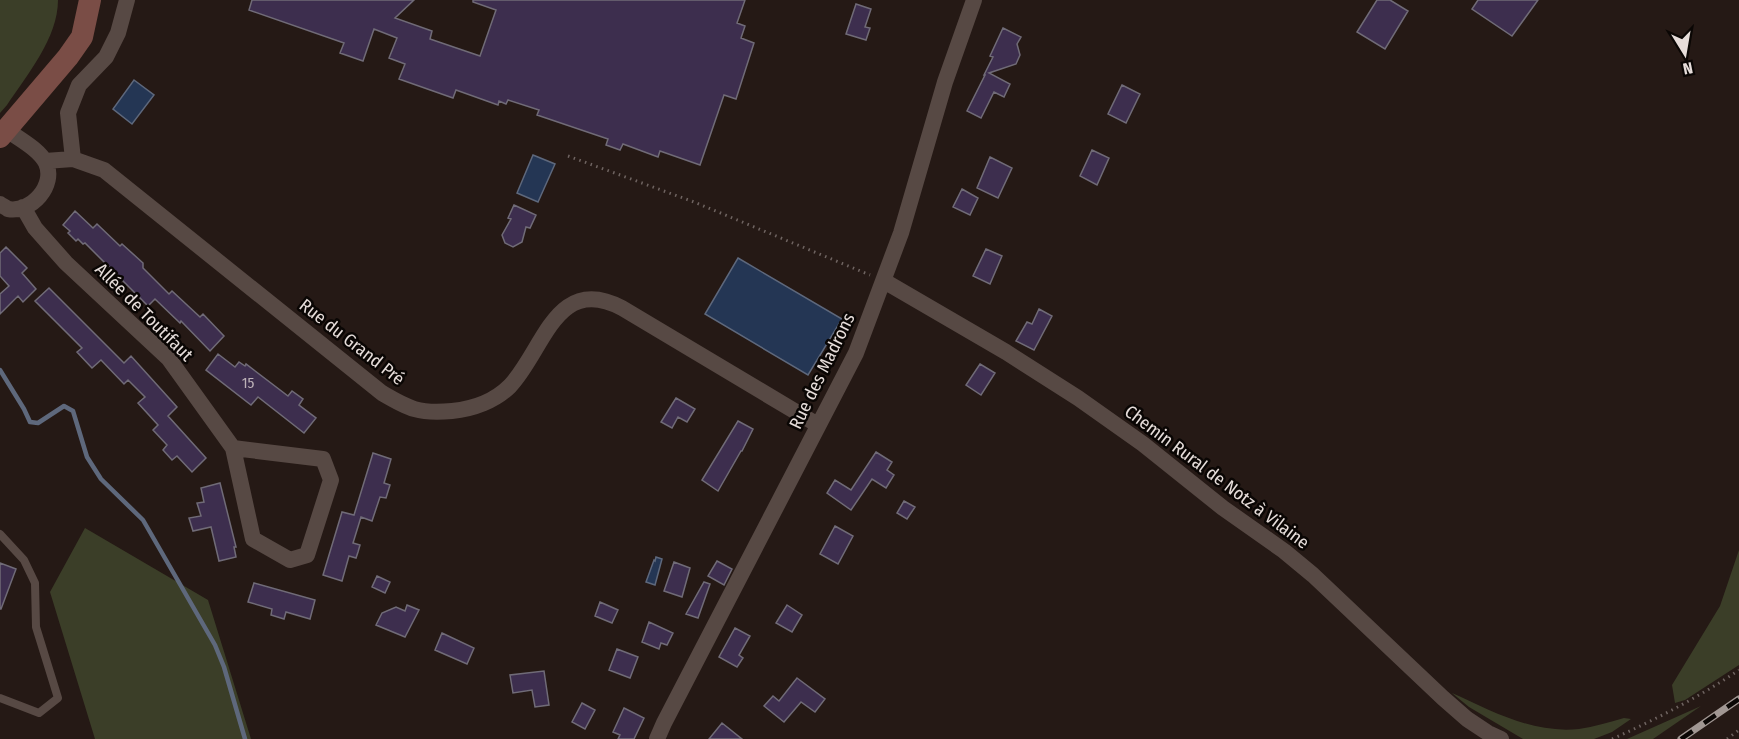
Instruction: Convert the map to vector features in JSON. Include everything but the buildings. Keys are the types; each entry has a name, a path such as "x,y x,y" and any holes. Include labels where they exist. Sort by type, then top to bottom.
{"main road":[{"path":"3,134 82,37 90,0"}],"street":[{"path":"73,159 68,113 79,85 106,57 118,33 127,0"},
{"name":"Rue des Madrons","path":"657,739 663,723 856,353 901,233 945,82 974,0"},
{"path":"0,204 8,209 23,207 40,196 47,184 49,172 38,152 3,134"},
{"name":"Rue du Grand Pré","path":"45,161 73,159 104,170 382,393 407,408 433,413 465,410 490,401 509,387 554,318 570,304 590,299 608,301 622,308 818,425"},
{"name":"Allée de Toutifaut","path":"23,207 35,228 66,263 168,360 233,448 253,539 290,560 307,555 330,480 323,459 233,448"},
{"name":"Chemin Rural de Notz à Vilaine","path":"884,281 1015,358 1078,398 1133,437 1223,508 1284,551 1313,575 1467,719 1501,739"}],"lane":[{"path":"0,534 24,560 35,583 36,627 58,698 39,713 0,698"}],"path":[{"path":"568,156 694,202 884,281"},
{"path":"1612,739 1670,713 1739,670"},
{"path":"1727,739 1739,730"}],"green space":[{"path":"0,0 58,0 53,28 40,56 0,113"},
{"path":"85,528 208,600 251,739 95,739 50,592"},
{"path":"1739,550 1739,665 1685,700 1675,703 1672,685 1720,606"},
{"path":"1452,693 1513,720 1545,728 1579,729 1624,718 1631,719 1612,732 1594,739 1523,739 1469,707"},
{"path":"1701,706 1653,739 1627,739"}],"water":[{"path":"134,80 154,95 132,124 113,109"},
{"path":"533,155 555,164 538,202 517,193"},
{"path":"738,258 842,319 808,375 705,314"},
{"path":"656,557 662,559 655,585 646,582"}],"waterway":[{"path":"0,370 30,422 38,423 64,406 73,411 87,457 101,479 143,520 215,645 224,667 245,739"}],"railway":[{"path":"1681,739 1739,699"}]}
